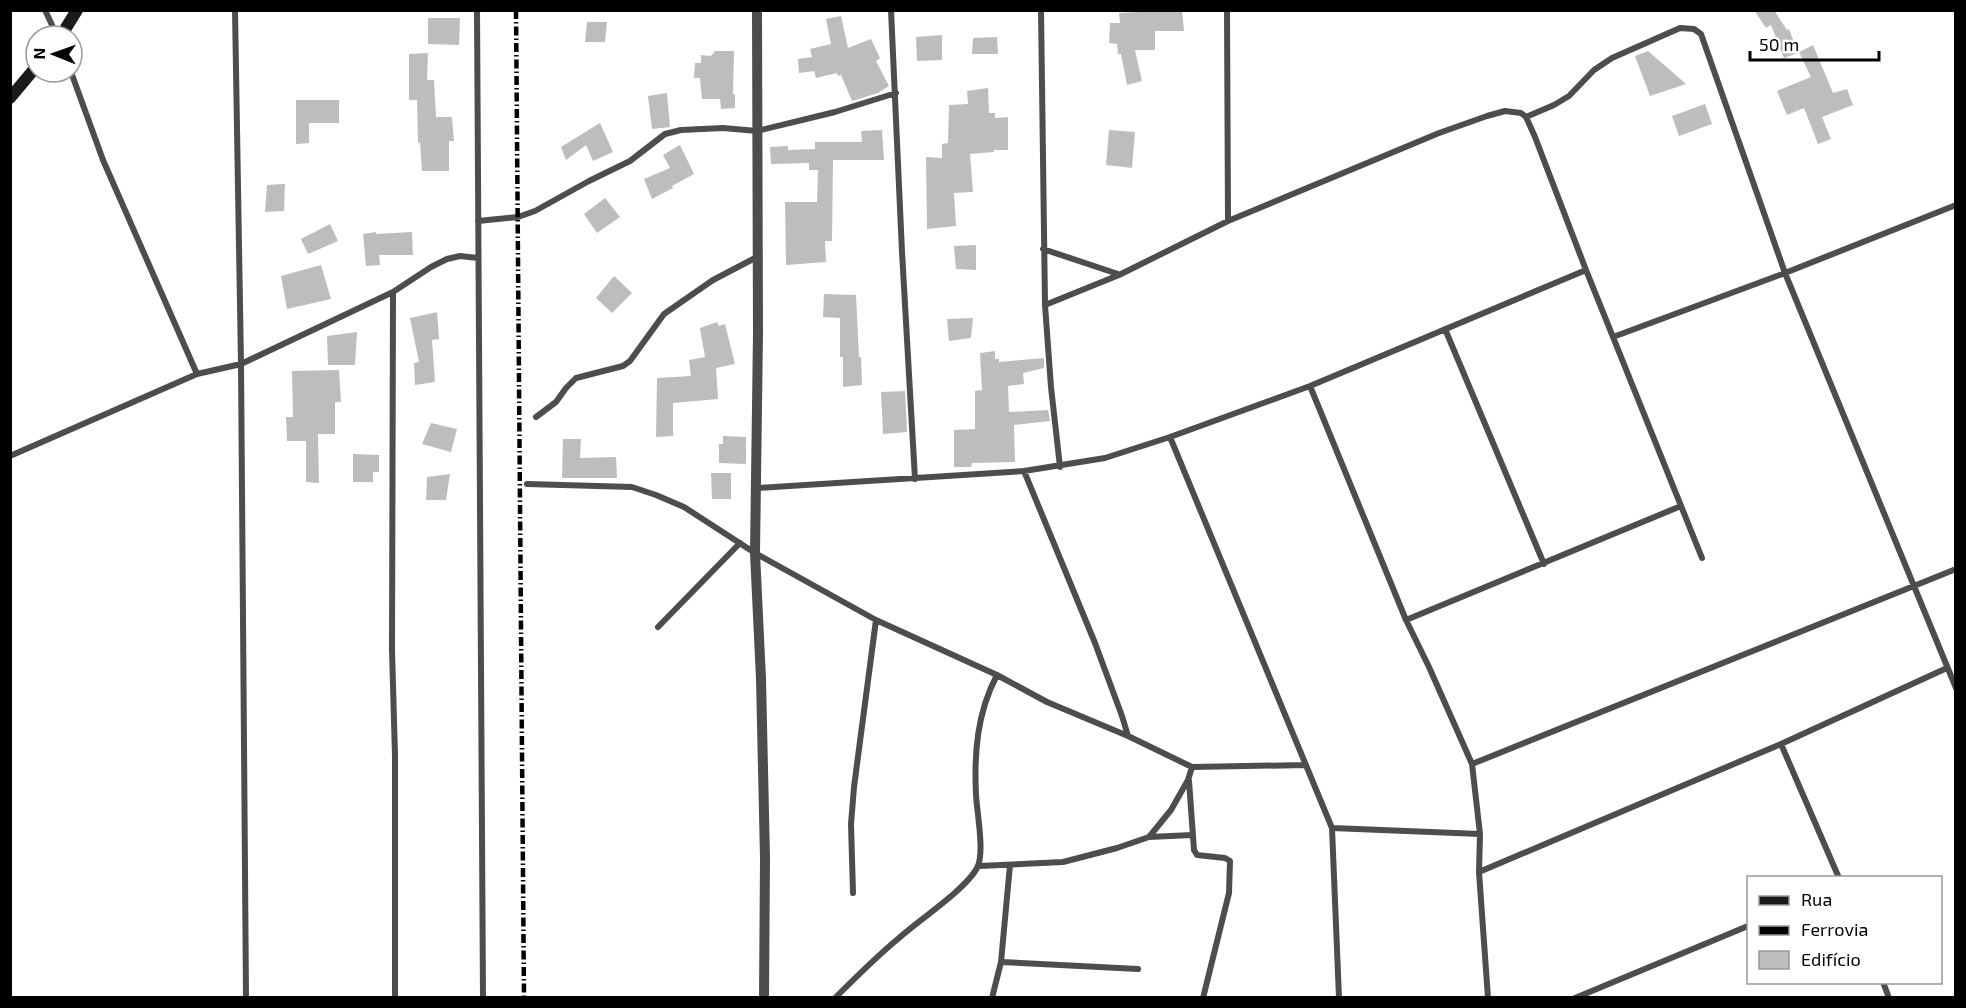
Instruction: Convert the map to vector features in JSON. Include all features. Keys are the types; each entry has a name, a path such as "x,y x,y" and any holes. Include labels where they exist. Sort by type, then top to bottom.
{"main road":[{"path":"67,24 77,10"},
{"path":"10,98 24,81"}],"street":[{"path":"45,10 53,24"},
{"path":"236,10 246,998"},
{"path":"477,10 483,998"},
{"path":"756,10 758,257 755,553 761,679 765,997"},
{"path":"891,10 915,479"},
{"path":"1041,10 1045,305 1060,467"},
{"path":"1227,10 1228,220"},
{"path":"1526,117 1569,96 1594,70 1612,58 1680,28 1694,29 1701,34 1785,273 1956,688"},
{"path":"75,84 103,160 197,374"},
{"path":"478,221 519,217 535,211 630,162 665,134 681,130 757,131 836,112 896,93"},
{"path":"1045,305 1119,274 1228,220 1439,133 1487,116 1513,111 1526,117 1702,558"},
{"path":"1613,337 1785,273 1956,205"},
{"path":"1043,249 1119,274"},
{"path":"10,456 197,374 241,364 393,292 431,267 447,260 460,256 478,258"},
{"path":"536,417 556,402 576,378 630,362 663,314 713,280 758,257"},
{"path":"757,488 1024,471 1106,458 1310,386 1586,270"},
{"path":"393,292 392,650 395,756 395,998"},
{"path":"1445,329 1544,564"},
{"path":"1310,386 1406,620 1473,764 1480,834 1479,872 1488,998"},
{"path":"1170,437 1332,828 1339,998"},
{"path":"1024,471 1095,643 1128,736"},
{"path":"527,484 632,488 656,495 684,507 755,553 876,620 997,675 1047,702 1128,736 1192,767 1306,765"},
{"path":"1406,620 1681,506"},
{"path":"658,627 740,543"},
{"path":"1473,764 1956,569"},
{"path":"853,893 851,824 854,787 876,620"},
{"path":"1479,872 1781,744 1947,668"},
{"path":"835,998 897,939 969,879 978,866 980,840 976,795 979,726 982,709 997,675"},
{"path":"1781,744 1838,876"},
{"path":"1149,837 1171,810 1188,780 1192,767"},
{"path":"1188,780 1192,835 1197,855 1225,858 1230,861 1231,876 1227,902 1206,978 1203,998"},
{"path":"1332,828 1480,834"},
{"path":"978,866 1063,861 1117,848 1149,837 1192,835"},
{"path":"992,998 1001,962 1010,865"},
{"path":"1575,998 1747,927"},
{"path":"1001,962 1138,969"}],"building":[{"path":"1182,10 1184,31 1155,31 1155,50 1135,50 1142,81 1127,85 1117,44 1109,43 1110,23 1120,23 1119,13"},
{"path":"1754,10 1774,10 1787,30 1789,29 1798,53 1784,58 1771,25 1766,28"},
{"path":"841,16 848,48 871,39 880,58 876,61 889,86 878,93 852,101 841,75 838,76 837,73 816,78 814,71 799,73 798,59 812,57 810,49 831,44 826,19"},
{"path":"428,18 460,18 459,45 428,44"},
{"path":"587,22 607,22 605,42 585,42"},
{"path":"942,35 942,60 917,61 916,37"},
{"path":"997,37 998,54 972,54 973,38"},
{"path":"1813,45 1833,93 1847,89 1853,105 1822,117 1831,139 1818,144 1804,108 1787,115 1777,91 1811,77 1799,52"},
{"path":"715,51 734,51 735,108 721,109 720,99 702,99 700,78 694,78 695,63 701,63 701,55 711,56"},
{"path":"1648,51 1686,84 1650,96 1635,56"},
{"path":"428,53 427,80 434,80 436,117 452,117 454,141 449,141 449,171 422,171 420,142 418,143 417,100 409,100 409,54"},
{"path":"988,88 989,113 995,113 995,118 1008,117 1008,150 970,154 973,192 954,193 956,226 927,229 926,157 942,158 942,144 948,143 949,105 968,104 967,91"},
{"path":"667,93 670,127 652,129 648,96"},
{"path":"296,100 339,100 339,123 309,123 309,143 296,144"},
{"path":"1705,104 1712,124 1679,136 1672,116"},
{"path":"600,123 613,152 593,161 586,145 566,160 561,147"},
{"path":"882,130 884,160 833,160 832,241 825,241 826,262 786,265 785,202 817,202 818,170 809,170 809,163 771,164 770,147 788,146 788,150 815,149 815,142 862,142 861,131"},
{"path":"1109,130 1135,132 1132,168 1106,165"},
{"path":"680,145 694,174 652,199 644,179 670,168 663,155"},
{"path":"285,184 284,211 265,212 267,185"},
{"path":"605,198 620,217 597,233 584,214"},
{"path":"330,224 338,241 308,254 301,239"},
{"path":"376,232 376,234 412,232 413,255 379,255 380,265 366,266 363,234"},
{"path":"976,245 976,270 956,269 954,246"},
{"path":"321,265 331,299 287,309 281,276"},
{"path":"614,276 632,293 612,313 596,298"},
{"path":"824,294 856,295 862,385 843,387 840,318 823,317"},
{"path":"437,312 439,339 432,340 435,382 415,385 414,363 419,362 410,318"},
{"path":"973,318 971,338 949,341 947,319"},
{"path":"717,322 719,326 725,324 735,364 716,368 718,399 673,403 673,436 656,437 657,378 691,376 689,360 705,357 700,328"},
{"path":"357,332 355,365 328,365 327,336"},
{"path":"995,351 995,359 999,359 999,362 1044,358 1044,368 1023,373 1024,384 1008,386 1009,412 1048,410 1050,421 1014,425 1015,462 972,463 971,467 954,467 954,430 975,429 975,391 982,390 980,353"},
{"path":"339,370 341,402 335,402 335,434 318,434 319,483 306,482 306,441 287,441 286,417 293,417 292,371"},
{"path":"905,391 907,432 883,434 881,392"},
{"path":"431,423 457,429 451,452 422,444"},
{"path":"723,436 746,437 746,464 719,463 719,444 723,444"},
{"path":"563,439 581,439 580,458 616,457 617,478 562,478"},
{"path":"353,454 379,455 379,472 373,472 373,482 353,482"},
{"path":"711,473 731,473 731,499 712,499"},
{"path":"450,474 446,500 426,500 427,477"}],"railway":[{"path":"516,10 524,998"}]}
